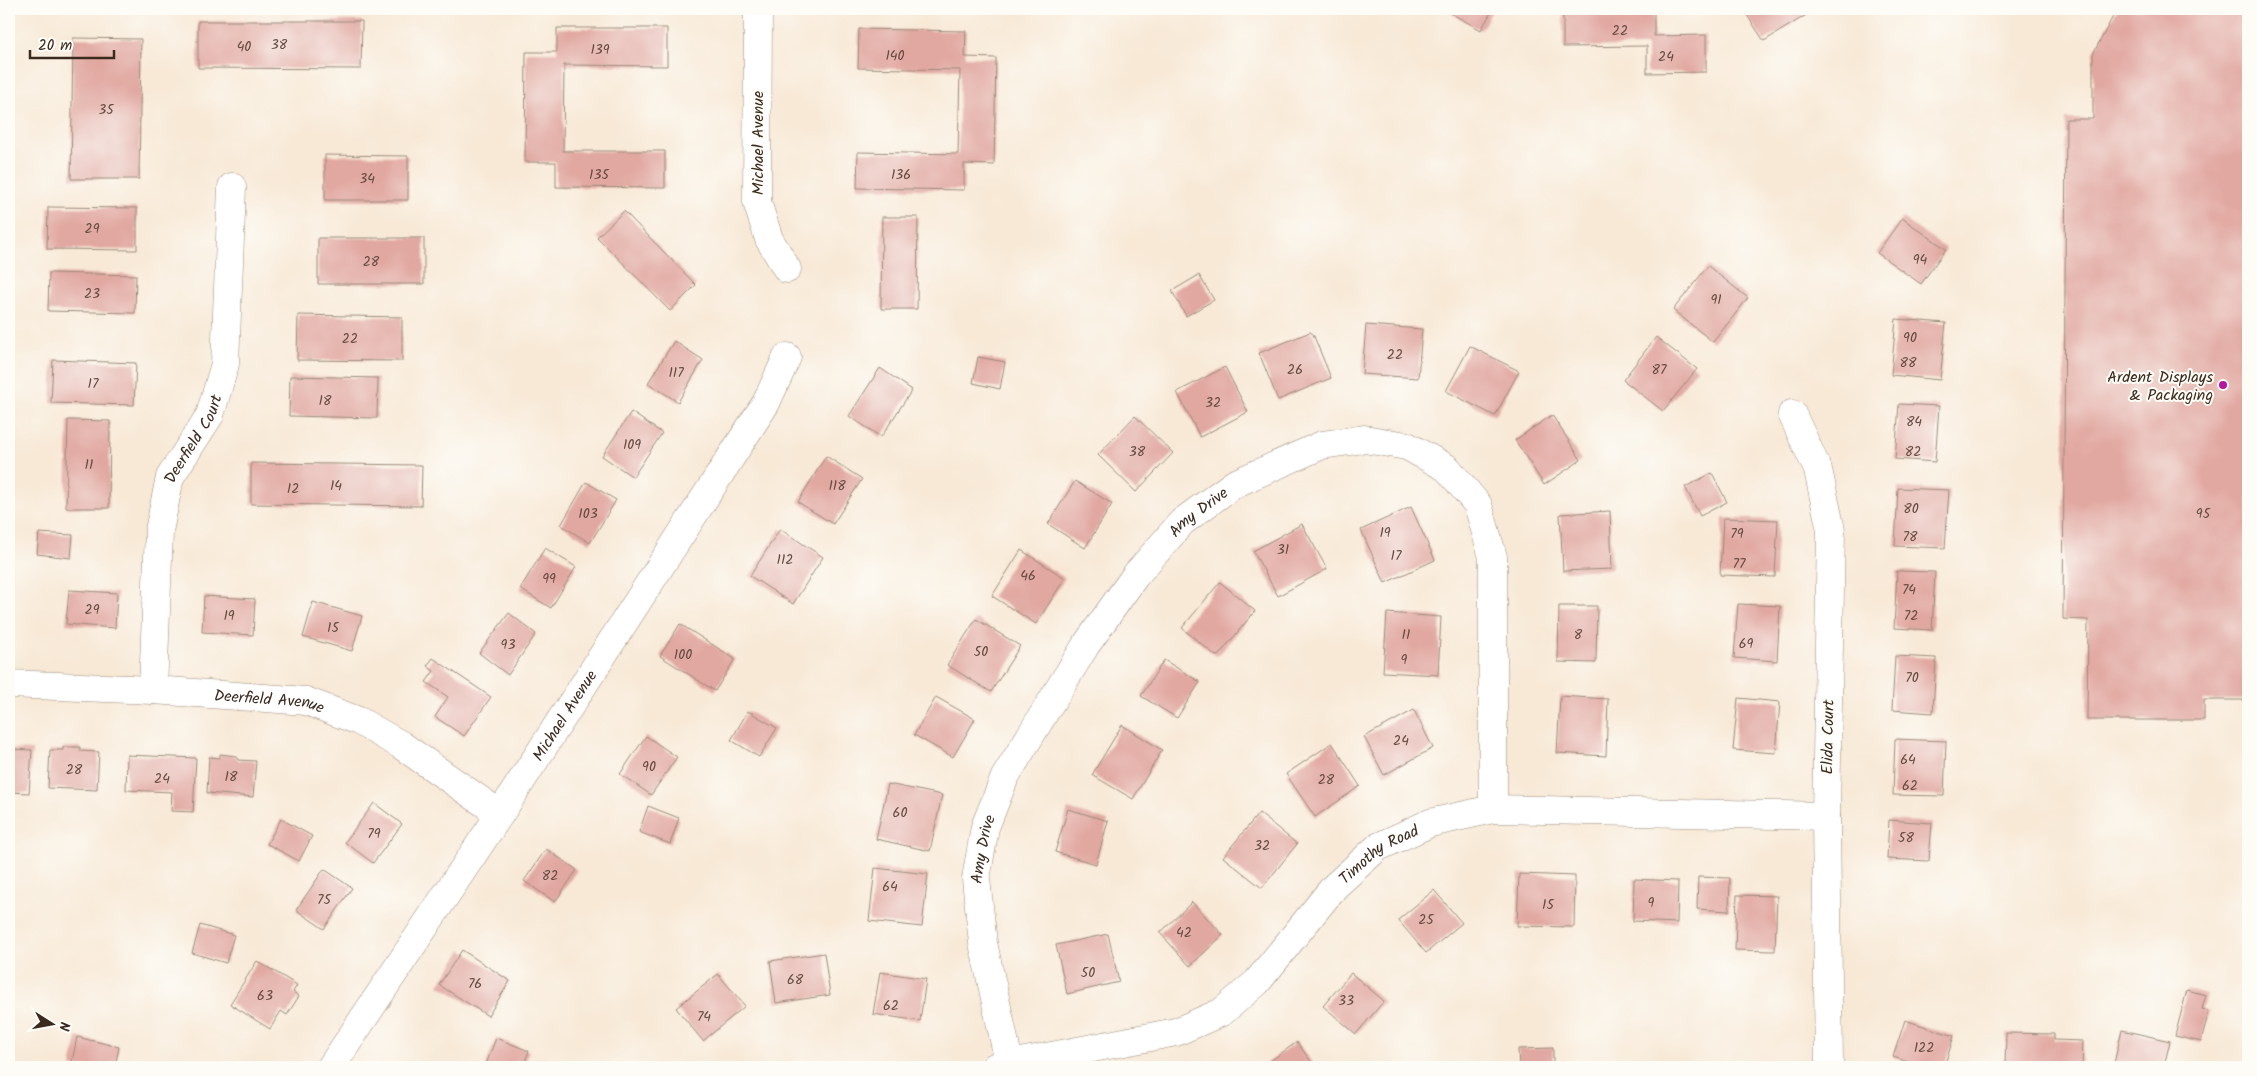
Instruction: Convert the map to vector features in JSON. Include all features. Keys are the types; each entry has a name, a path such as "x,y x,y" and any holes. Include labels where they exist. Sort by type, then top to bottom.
{"street":[{"name":"Michael Avenue","path":"758,9 756,202 768,239 787,269"},
{"name":"Deerfield Court","path":"153,690 160,531 170,477 210,415 225,364 232,187"},
{"name":"Michael Avenue","path":"331,1067 500,814 766,403 787,357"},
{"name":"Elida Court","path":"1792,414 1818,470 1831,530 1826,816 1829,1067"},
{"name":"Amy Drive","path":"1005,1066 983,943 976,879 985,827 1005,777 1086,645 1135,576 1182,522 1234,484 1322,445 1364,439 1407,446 1447,468 1478,505 1494,557 1493,809"},
{"name":"Deerfield Avenue","path":"9,684 153,690 306,701 359,721 401,745 500,814"},
{"name":"Timothy Road","path":"1005,1066 1176,1032 1222,1012 1257,982 1334,887 1378,847 1430,823 1493,809 1826,816"}],"building":[{"path":"1443,9 1493,9 1481,30"},
{"path":"1750,9 1816,9 1764,41 1745,12"},
{"path":"2117,9 2248,9 2248,700 2204,700 2204,720 2087,720 2088,620 2063,619 2066,119 2093,119 2093,54"},
{"path":"1654,11 1654,36 1706,35 1706,72 1647,73 1647,46 1563,47 1563,12"},
{"path":"198,21 362,21 361,69 198,68"},
{"path":"557,28 667,28 667,66 564,65 563,151 665,151 665,188 556,187 556,162 525,162 526,52 557,52"},
{"path":"859,29 966,31 965,57 996,58 994,165 964,164 964,190 857,188 858,152 958,154 960,70 858,68"},
{"path":"73,38 141,39 139,179 71,179"},
{"path":"325,155 408,156 408,200 325,200"},
{"path":"48,207 137,208 137,250 47,249"},
{"path":"624,211 696,285 670,311 597,237"},
{"path":"882,217 918,217 917,309 881,309"},
{"path":"1902,218 1946,249 1921,284 1877,253"},
{"path":"318,238 424,238 424,284 318,284"},
{"path":"1708,266 1748,298 1713,342 1673,310"},
{"path":"49,273 136,275 135,313 48,311"},
{"path":"1199,275 1214,300 1186,316 1172,291"},
{"path":"298,315 402,317 402,361 297,360"},
{"path":"1896,319 1946,323 1940,380 1891,375"},
{"path":"1366,325 1422,329 1418,378 1362,374"},
{"path":"1310,332 1313,334 1331,378 1278,400 1259,353"},
{"path":"1656,337 1697,369 1663,411 1623,380"},
{"path":"674,341 703,360 678,402 648,383"},
{"path":"1470,346 1519,371 1495,416 1446,391"},
{"path":"978,357 1005,362 1000,389 973,383"},
{"path":"53,360 136,363 134,405 51,403"},
{"path":"1225,367 1248,412 1200,437 1177,392"},
{"path":"880,368 912,390 881,437 849,416"},
{"path":"290,376 378,378 377,418 289,416"},
{"path":"1899,404 1939,406 1935,462 1895,459"},
{"path":"631,412 662,433 633,477 602,456"},
{"path":"1552,415 1581,460 1544,485 1515,440"},
{"path":"1135,416 1173,453 1136,492 1098,455"},
{"path":"68,420 110,421 109,508 66,508"},
{"path":"826,456 862,479 833,524 798,502"},
{"path":"251,463 422,465 421,506 251,504"},
{"path":"1712,473 1727,502 1700,516 1685,487"},
{"path":"1075,481 1112,504 1085,548 1048,524"},
{"path":"586,482 616,500 590,543 561,525"},
{"path":"1898,488 1949,490 1945,548 1895,546"},
{"path":"1411,507 1435,560 1385,583 1361,530"},
{"path":"1610,511 1612,569 1563,571 1560,514"},
{"path":"1723,518 1778,520 1775,577 1720,575"},
{"path":"1302,524 1327,569 1278,596 1253,551"},
{"path":"780,529 823,557 793,604 750,576"},
{"path":"39,533 73,535 71,558 37,554"},
{"path":"545,548 576,567 551,608 520,589"},
{"path":"1021,550 1065,578 1036,624 992,596"},
{"path":"1897,571 1935,572 1932,630 1894,628"},
{"path":"1220,582 1255,611 1219,655 1216,656 1182,628"},
{"path":"69,590 117,593 115,628 66,624"},
{"path":"204,596 255,599 253,635 202,632"},
{"path":"313,602 362,616 352,651 303,637"},
{"path":"1738,604 1780,606 1777,661 1734,658"},
{"path":"1559,606 1597,606 1596,663 1558,662"},
{"path":"509,613 536,634 508,675 479,653"},
{"path":"1387,613 1441,617 1438,675 1383,672"},
{"path":"976,619 1020,646 991,692 947,665"},
{"path":"680,624 735,659 715,691 660,656"},
{"path":"1895,656 1936,658 1933,713 1892,710"},
{"path":"433,658 491,697 464,736 435,717 448,697 426,682 434,671 427,666"},
{"path":"1164,660 1200,682 1177,718 1141,696"},
{"path":"1560,696 1608,699 1606,756 1557,753"},
{"path":"936,697 975,719 953,757 914,735"},
{"path":"1738,698 1780,702 1776,753 1733,750"},
{"path":"1414,710 1433,748 1384,775 1364,737"},
{"path":"748,711 777,728 759,757 731,740"},
{"path":"1122,725 1162,750 1133,799 1092,775"},
{"path":"646,736 677,757 651,795 620,774"},
{"path":"1895,739 1946,741 1944,796 1893,795"},
{"path":"1332,743 1360,786 1315,817 1286,774"},
{"path":"63,747 80,747 80,751 99,752 97,790 48,788 50,750 63,750"},
{"path":"9,749 32,750 29,793 9,792"},
{"path":"220,754 236,756 238,760 256,761 253,797 207,793 209,757 220,758"},
{"path":"127,755 196,758 193,812 171,811 172,792 126,790"},
{"path":"888,784 942,795 930,851 876,839"},
{"path":"374,803 402,824 373,863 345,842"},
{"path":"648,806 679,818 670,844 639,832"},
{"path":"1068,809 1108,821 1096,864 1055,852"},
{"path":"1259,813 1297,844 1262,888 1223,857"},
{"path":"281,819 312,836 299,861 267,844"},
{"path":"1889,820 1932,823 1929,861 1887,859"},
{"path":"546,849 577,870 555,902 524,881"},
{"path":"875,868 928,874 922,927 869,921"},
{"path":"324,869 352,888 324,929 296,910"},
{"path":"1519,874 1575,876 1574,927 1517,926"},
{"path":"1698,877 1730,878 1729,911 1697,909"},
{"path":"1634,879 1678,881 1677,923 1633,921"},
{"path":"1434,890 1462,923 1426,953 1398,920"},
{"path":"1737,895 1777,896 1775,951 1735,950"},
{"path":"1192,902 1223,935 1190,966 1160,933"},
{"path":"200,925 234,935 226,963 192,953"},
{"path":"1108,934 1119,982 1067,994 1056,945"},
{"path":"462,950 510,981 488,1016 439,985"},
{"path":"824,953 830,995 776,1003 770,961"},
{"path":"257,961 297,985 293,992 299,996 287,1015 281,1011 270,1029 230,1004"},
{"path":"880,972 926,979 920,1021 873,1014"},
{"path":"1351,973 1384,1001 1356,1034 1323,1006"},
{"path":"718,974 745,1006 703,1041 676,1008"},
{"path":"2187,990 2206,995 2202,1009 2209,1011 2201,1042 2175,1036"},
{"path":"1905,1020 1954,1036 1944,1067 1924,1067 1893,1057"},
{"path":"2122,1030 2170,1041 2164,1067 2113,1067"},
{"path":"2006,1033 2054,1034 2054,1040 2083,1041 2082,1067 2005,1067"},
{"path":"77,1037 119,1047 115,1067 71,1067"},
{"path":"496,1038 529,1051 523,1067 485,1067"},
{"path":"1297,1042 1315,1067 1263,1066"},
{"path":"1553,1048 1553,1067 1519,1067 1518,1049"}],"place":[{"name":"Ardent Displays & Packaging","path":"2223,385"}]}
